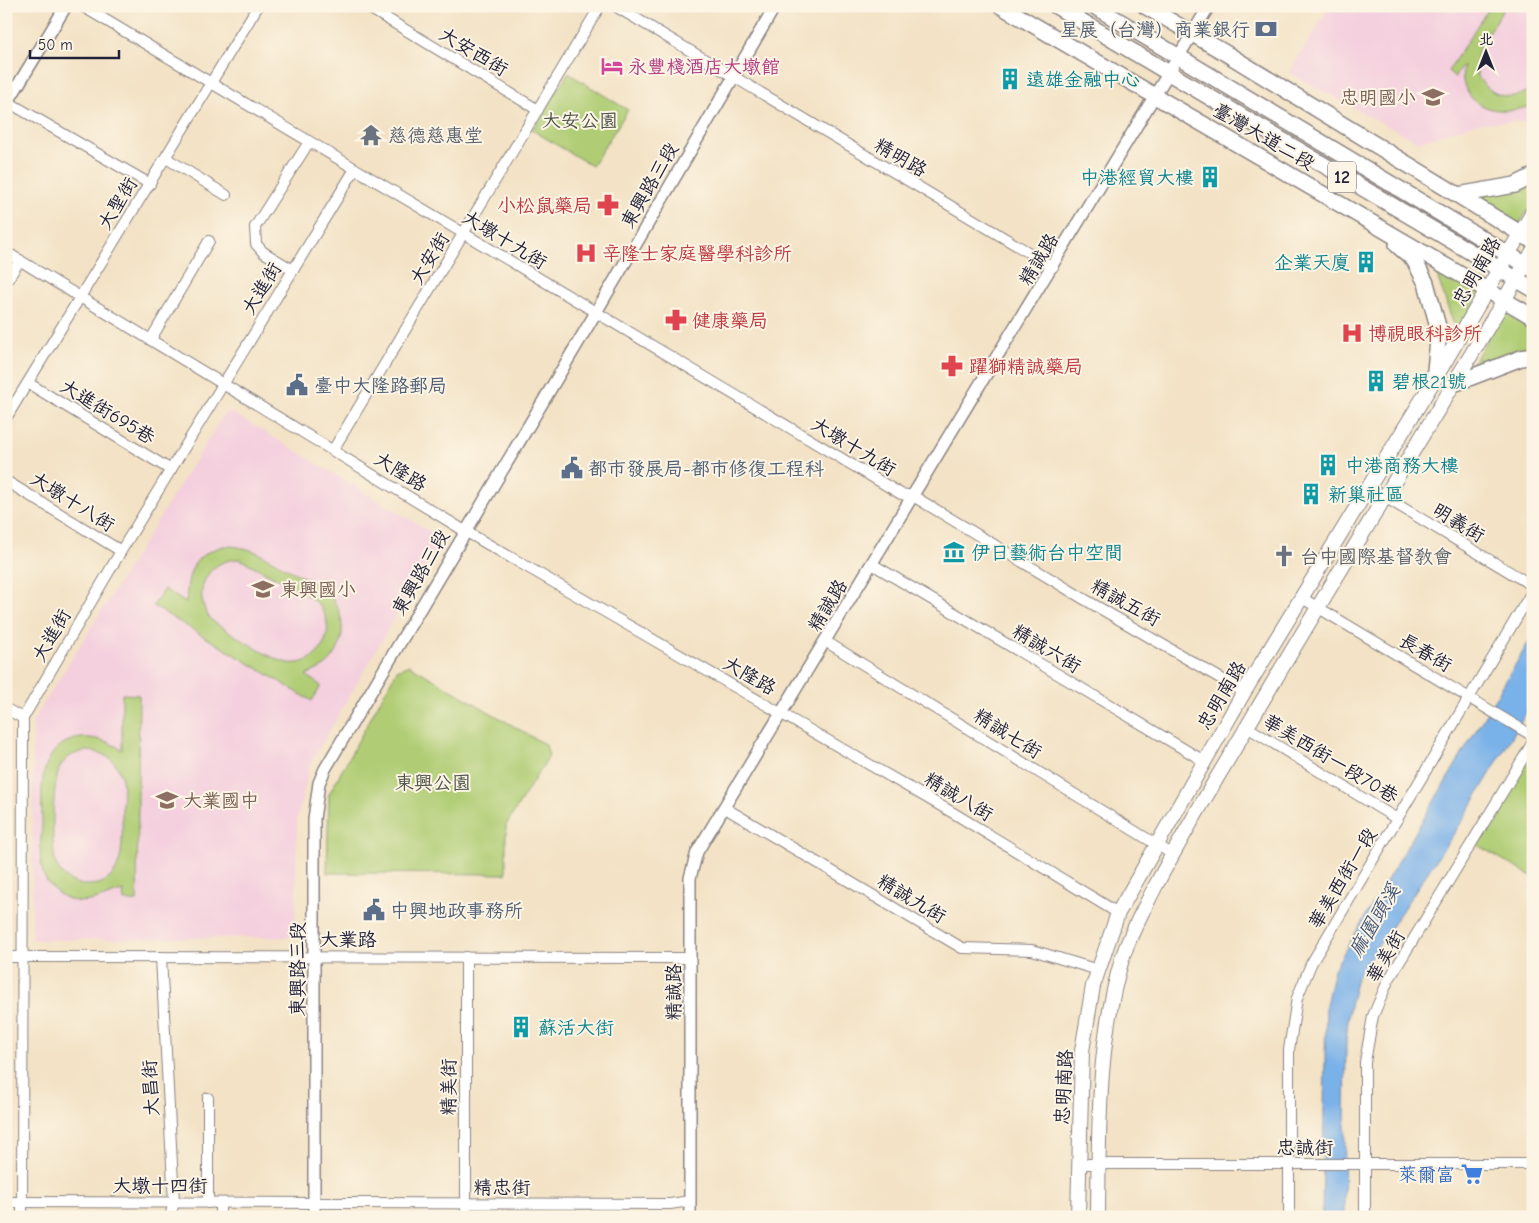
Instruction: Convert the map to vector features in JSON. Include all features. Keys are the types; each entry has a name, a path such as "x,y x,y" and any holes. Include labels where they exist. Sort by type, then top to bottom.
{"main road":[{"name":"臺灣大道二段","path":"1001,6 1533,316"},
{"name":"臺灣大道二段","path":"1056,6 1175,64 1507,254 1530,262"},
{"name":"臺灣大道二段","path":"1094,6 1175,64 1533,289"},
{"name":"12","path":"1145,6 1526,237"},
{"path":"1458,195 1515,185 1533,176"},
{"name":"忠明南路","path":"1078,1217 1082,1051 1098,970 1118,913 1155,845 1244,692 1434,380 1507,254 1526,237 1533,212"},
{"path":"1363,216 1414,260 1426,283 1438,330 1434,380"},
{"name":"忠明南路","path":"1098,1217 1102,1051 1114,986 1123,955 1135,925 1172,854 1247,727 1456,384 1517,278 1530,262"},
{"path":"1456,384 1521,358 1533,356"}],"street":[{"path":"66,6 7,103 150,184"},
{"name":"大墩十九街","path":"82,6 354,170 901,494 913,496"},
{"name":"大聖街","path":"6,418 258,6"},
{"name":"大安西街","path":"366,6 538,110"},
{"name":"大安街","path":"333,450 600,6"},
{"name":"精明路","path":"615,6 1053,267"},
{"name":"東興路三段","path":"314,1217 314,819 319,783 325,769 465,531 596,314 732,77 775,6"},
{"name":"精誠路","path":"690,1217 690,878 692,864 781,713 1053,267 1209,6"},
{"path":"293,270 263,252 256,244 255,227 310,142"},
{"path":"166,158 226,195"},
{"name":"大進街","path":"23,718 121,551 354,170"},
{"path":"151,339 209,241"},
{"name":"大隆路","path":"6,252 465,531 781,713"},
{"path":"6,282 20,260"},
{"name":"大進街695巷","path":"28,383 171,470"},
{"name":"大墩十八街","path":"6,481 121,551"},
{"name":"明義街","path":"1368,487 1533,588"},
{"name":"精誠五街","path":"913,496 1244,692"},
{"name":"精誠六街","path":"872,564 1204,760"},
{"name":"華美西街一段","path":"1289,1217 1289,1050 1297,998 1311,964 1397,819 1473,699 1533,588"},
{"name":"長春街","path":"1302,598 1530,734"},
{"name":"精誠七街","path":"825,640 1172,854"},
{"path":"6,709 23,718 22,1217"},
{"name":"精誠八街","path":"781,713 955,814 1118,913"},
{"name":"華美西街一段70巷","path":"1247,727 1397,819"},
{"name":"華美街","path":"1364,1217 1362,1164 1365,1062 1374,1016 1388,981 1533,742"},
{"name":"精誠九街","path":"725,808 962,948 1032,950 1098,970"},
{"name":"大業路","path":"6,957 690,958"},
{"name":"大昌街","path":"161,957 174,1202 170,1217"},
{"name":"精美街","path":"466,957 466,1217"},
{"path":"208,1098 208,1203"},
{"name":"忠誠街","path":"1078,1164 1533,1164"},
{"name":"精忠街","path":"314,1203 466,1205 670,1204 690,1201"},
{"name":"大墩十四街","path":"6,1202 314,1203"},
{"path":"220,1203 220,1217"}],"shaded area":[{"name":"忠明國小","path":"1330,6 1533,6 1533,121 1477,123 1418,142 1289,73"},
{"path":"233,413 441,538 310,764 297,820 295,937 32,940 33,721 224,414"}],"green space":[{"path":"1490,6 1505,6 1478,52 1477,76 1489,89 1502,95 1517,95 1533,88 1533,105 1512,110 1491,109 1473,100 1467,92 1463,81 1463,65 1455,77 1448,71"},
{"name":"大安公園","path":"568,73 628,110 592,166 532,130"},
{"path":"1533,170 1533,202 1517,228 1455,188 1501,182"},
{"path":"1432,261 1481,291 1457,334"},
{"path":"1507,306 1533,320 1533,353 1465,377"},
{"path":"224,546 233,546 256,552 318,585 330,596 336,605 342,625 342,636 339,647 326,665 306,675 321,686 312,701 153,606 164,589 186,603 188,582 193,566 204,554","holes":["240,559 282,581 319,605 326,618 327,636 323,646 316,655 301,662 289,663 282,661 212,621 205,611 202,600 205,580 218,565"]},
{"name":"東興公園","path":"409,665 546,745 549,756 506,825 506,874 327,873 329,794 397,670"},
{"path":"122,694 139,695 137,901 124,901 123,891 90,901 83,902 68,899 51,887 42,870 40,850 42,782 45,769 50,757 58,748 78,738 100,740 122,750","holes":["84,751 102,754 110,759 116,765 121,775 123,790 122,847 116,870 109,878 100,884 81,885 63,875 55,861 54,796 59,771 67,758"]},
{"path":"1529,755 1533,757 1533,877 1477,845"}],"water":[{"name":"麻園頭溪","path":"1533,635 1533,701 1461,823 1357,977 1349,1010 1346,1041 1344,1217 1322,1217 1326,1005 1334,969"}],"place":[{"name":"星展（台灣）商業銀行","path":"1266,29"},
{"name":"永豐棧酒店大墩館","path":"612,66"},
{"name":"遠雄金融中心","path":"1010,79"},
{"name":"忠明國小","path":"1433,97"},
{"name":"慈德慈惠堂","path":"371,135"},
{"name":"中港經貿大樓","path":"1210,177"},
{"name":"小松鼠藥局","path":"608,205"},
{"name":"辛隆士家庭醫學科診所","path":"586,253"},
{"name":"企業天廈","path":"1366,262"},
{"name":"健康藥局","path":"676,320"},
{"name":"博視眼科診所","path":"1352,333"},
{"name":"躍獅精誠藥局","path":"952,366"},
{"name":"碧根21號","path":"1376,381"},
{"name":"臺中大隆路郵局","path":"297,385"},
{"name":"中港商務大樓","path":"1328,465"},
{"name":"都市發展局-都市修復工程科","path":"572,468"},
{"name":"新巢社區","path":"1311,494"},
{"name":"伊日藝術台中空間","path":"954,552"},
{"name":"台中國際基督教會","path":"1284,556"},
{"name":"東興國小","path":"263,589"},
{"name":"大業國中","path":"167,800"},
{"name":"中興地政事務所","path":"374,910"},
{"name":"蘇活大街","path":"521,1027"},
{"name":"萊爾富","path":"1472,1174"}]}
